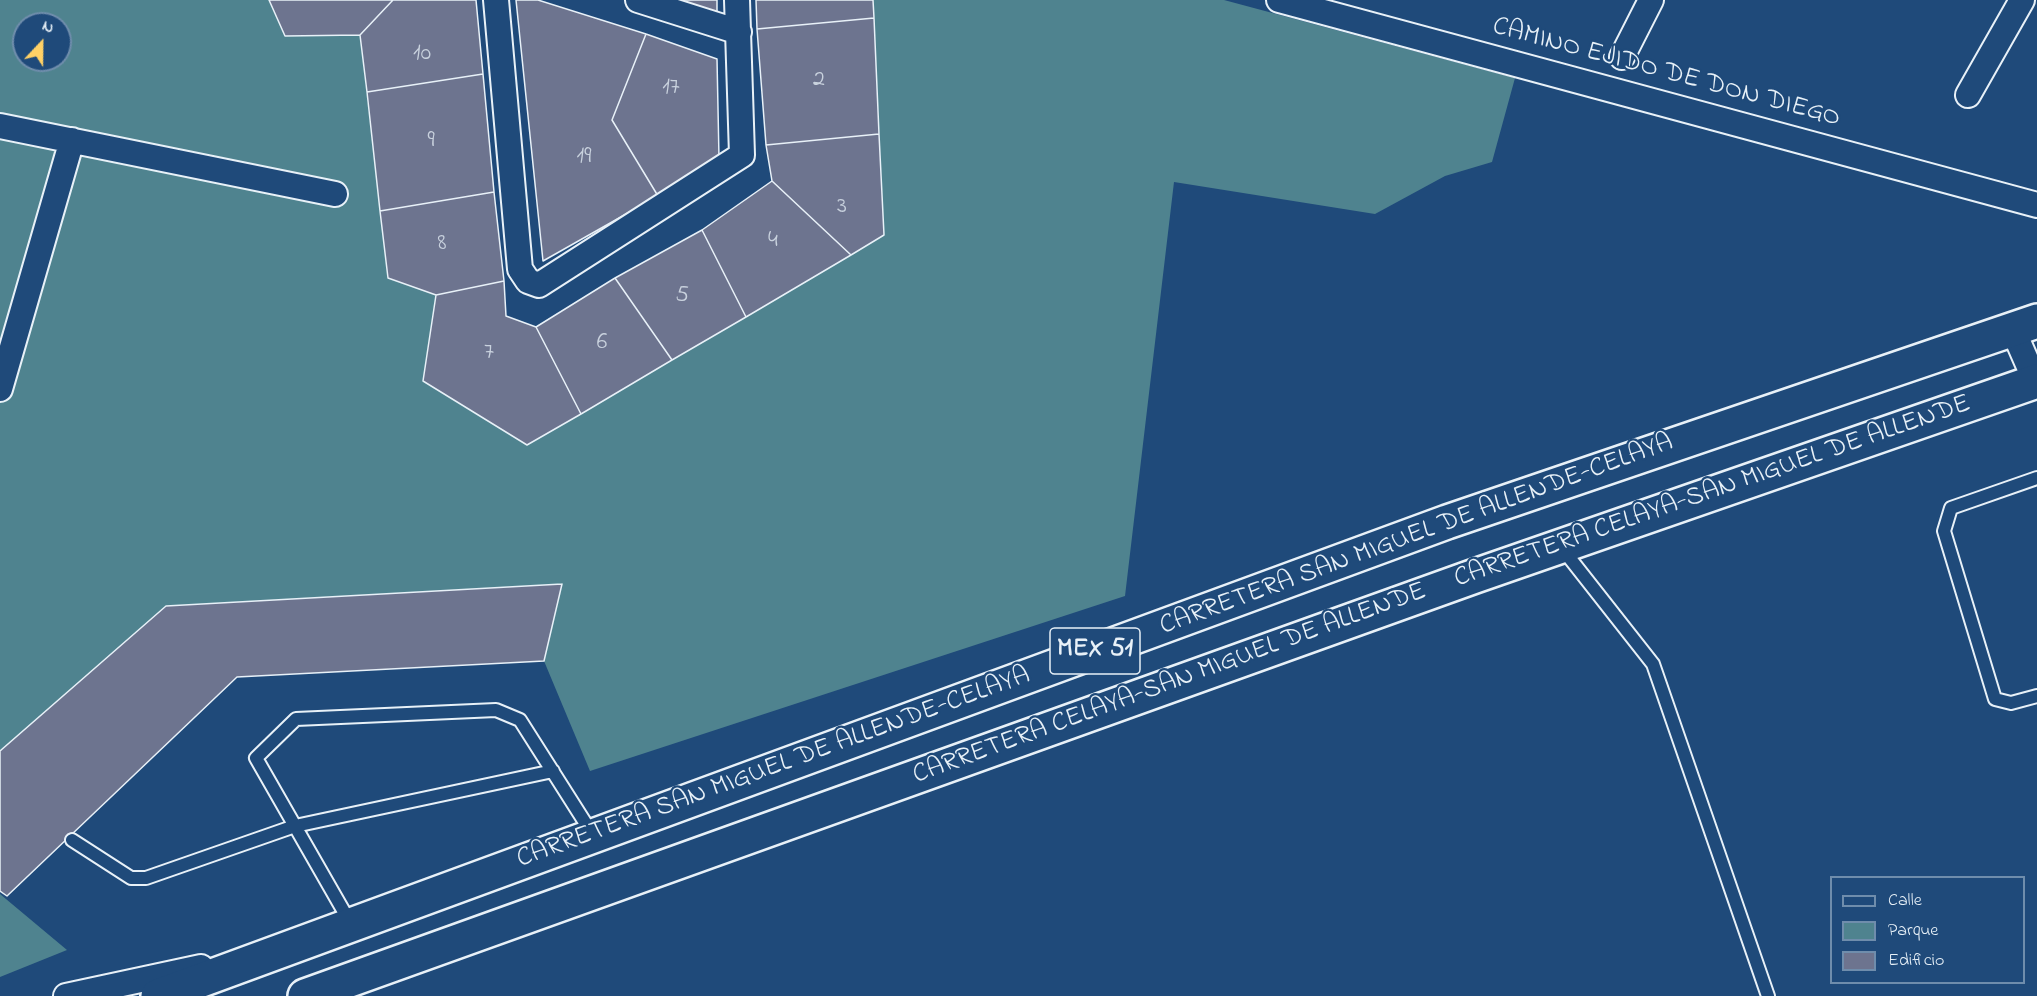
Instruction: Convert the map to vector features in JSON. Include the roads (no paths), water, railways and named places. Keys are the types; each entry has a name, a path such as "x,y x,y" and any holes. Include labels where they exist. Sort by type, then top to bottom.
{"main road":[{"name":"CARRETERA SAN MIGUEL DE ALLENDE-CELAYA","path":"158,996 1447,522 2025,326"},
{"name":"CARRETERA CELAYA-SAN MIGUEL DE ALLENDE","path":"305,996 1560,546 2037,382"}],"street":[{"path":"496,0 520,269 528,281 539,285 742,155 737,0"},
{"path":"638,0 739,32"},
{"name":"CAMINO EJIDO DE DON DIEGO","path":"1279,0 2037,205"},
{"path":"1622,57 1650,0"},
{"path":"1968,95 2022,0"},
{"path":"0,126 335,194"},
{"path":"0,389 72,140"},
{"path":"2025,326 2037,382"},
{"path":"66,996 280,951"}],"lane":[{"path":"2037,478 1951,508 1944,531 1995,699 2011,703 2037,696"},
{"path":"1560,546 1653,664 1768,996"},
{"path":"352,925 256,758 296,720 496,710 520,720 594,836"},
{"path":"72,840 132,878 146,878 295,826 553,771"}]}
